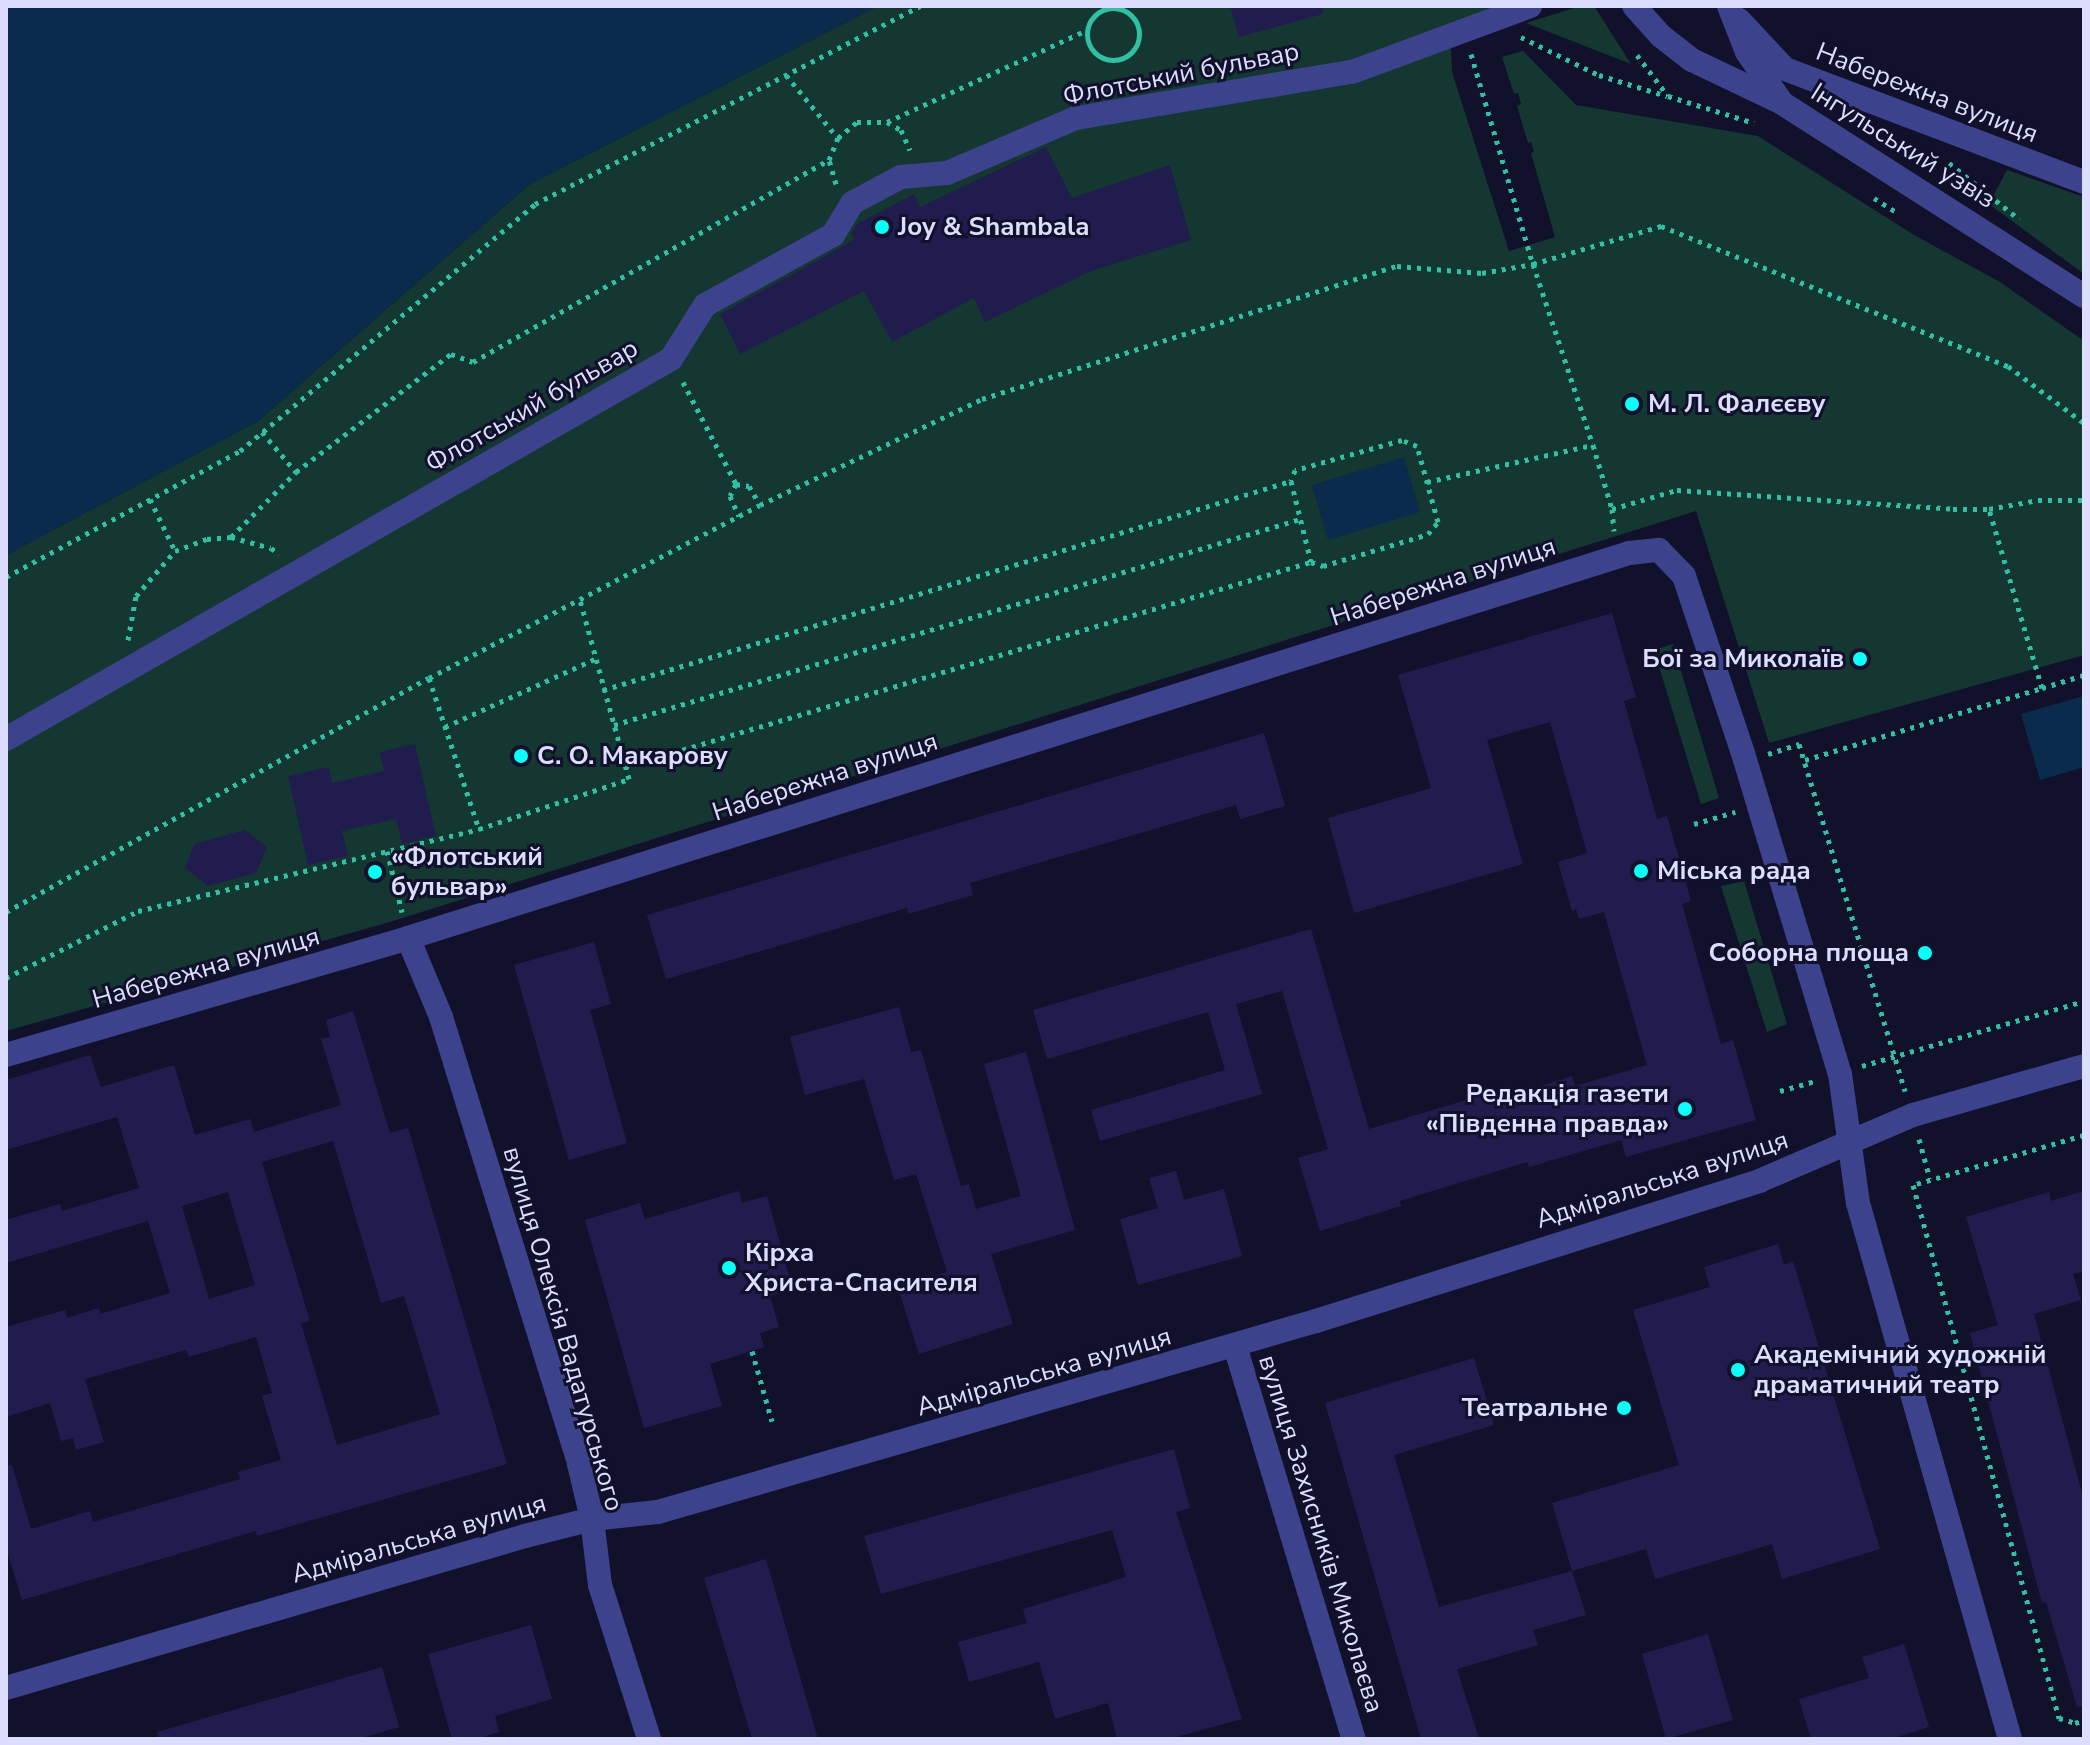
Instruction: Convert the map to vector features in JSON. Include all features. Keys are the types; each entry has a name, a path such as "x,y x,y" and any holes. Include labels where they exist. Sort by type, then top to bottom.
{"street":[{"name":"Флотський бульвар","path":"6,739 671,359 705,305 833,235 852,203 901,177 947,173 1076,118 1352,72 1530,6"},
{"path":"1634,6 1661,36 1692,60 1782,103"},
{"name":"Інгульський узвіз","path":"1729,7 1747,52 1782,103 2084,296"},
{"name":"Набережна вулиця","path":"1729,7 1785,69 2084,182"},
{"name":"Набережна вулиця","path":"6,1055 408,938 1618,556 1659,550 1684,576 1743,755"},
{"path":"1743,755 1843,1084 1858,1203 2010,1739"},
{"name":"вулиця Олексія Вадатурського","path":"408,938 441,1017 579,1464 592,1519 600,1585 649,1739"},
{"name":"Адміральська вулиця","path":"6,1688 509,1540 592,1519 658,1512 1235,1346 1759,1181 1913,1115 2084,1066"},
{"name":"вулиця Захисників Миколаєва","path":"1235,1346 1354,1739"}],"path":[{"path":"6,577 240,451 535,204 920,6"},
{"path":"852,203 834,181 829,160 838,138 857,122 887,122 1087,30 1097,13 1116,7 1127,10 1139,26 1140,37 1130,55 1121,59 1100,57 1088,41 1087,30"},
{"path":"1517,35 1599,75 1764,125"},
{"path":"1628,43 1668,96"},
{"path":"1470,51 1482,47"},
{"path":"1475,64 1533,264 1612,509 1618,556"},
{"path":"786,75 838,138"},
{"path":"887,122 901,130 910,147 913,176"},
{"path":"231,537 296,472 451,354 473,362 829,160"},
{"path":"1946,160 2022,221"},
{"path":"1861,190 1908,219"},
{"path":"6,912 429,678 760,505 982,399 1397,266 1482,273 1533,264 1661,226 2008,366 2084,423"},
{"path":"671,359 736,484"},
{"path":"262,432 296,472"},
{"path":"625,767 1311,562 1323,566 1428,534 1438,522 1417,446 1402,440 1295,470 1291,481 1311,562"},
{"path":"1427,482 1593,445"},
{"path":"603,690 1291,481"},
{"path":"736,484 749,486 760,505"},
{"path":"736,484 730,496 739,516"},
{"path":"1612,509 1677,490 1989,509 2038,500 2084,500"},
{"path":"150,499 175,551"},
{"path":"1989,509 2042,688"},
{"path":"614,725 1300,519"},
{"path":"128,669 129,625 136,596 175,551 207,539 231,537 271,548 301,571"},
{"path":"6,978 138,911 479,829 629,779 580,600"},
{"path":"445,727 595,659"},
{"path":"1805,760 2084,675"},
{"path":"429,678 479,829"},
{"path":"1743,755 1799,744 1893,1056 2084,1001"},
{"path":"1694,824 1737,811 1734,797"},
{"path":"387,851 408,938"},
{"path":"2084,1135 1913,1185 2059,1718 2075,1723 2084,1720"},
{"path":"752,1351 772,1421"}],"green space":[{"path":"878,6 1495,6 1450,29 1452,72 1509,251 1555,237 1531,153 1534,152 1531,142 1528,143 1517,106 1521,104 1518,93 1514,94 1502,57 1523,51 1576,105 1758,136 1914,235 2000,282 2084,341 2084,655 1769,743 1696,511 393,921 6,1031 6,555 258,421 530,184"},
{"path":"1581,6 1594,6 1631,64 1526,23"},
{"path":"2007,170 2084,197 2084,274 1989,204"},
{"path":"1673,644 1719,798 1701,804 1654,650"},
{"path":"1744,881 1787,1024 1767,1032 1721,886"}],"water":[{"path":"6,6 878,6 530,184 258,421 6,555"},
{"path":"1404,457 1420,512 1328,540 1312,485"},
{"path":"2084,696 2084,767 2040,780 2021,714"}],"building":[{"path":"1230,6 1322,6 1323,14 1239,37"},
{"path":"1046,147 1072,198 1170,165 1191,240 1091,271 985,322 974,298 892,342 864,291 740,354 720,314 840,248 854,239 851,234 857,224 914,194 920,207"},
{"path":"1612,613 1636,697 1624,701 1657,819 1667,816 1691,901 1682,904 1721,1044 1733,1040 1756,1120 1626,1157 1621,1140 1529,1167 1527,1162 1400,1201 1401,1206 1320,1231 1298,1158 1328,1149 1282,991 1236,1004 1262,1094 1100,1141 1091,1110 1225,1070 1208,1012 1047,1059 1033,1010 1311,929 1369,1129 1510,1087 1512,1095 1572,1076 1575,1086 1647,1065 1604,912 1579,919 1576,909 1572,911 1558,862 1587,853 1550,722 1487,740 1523,864 1354,913 1328,818 1431,788 1398,675"},
{"path":"1264,733 1285,806 1240,819 1236,805 970,883 973,895 908,914 907,908 666,979 647,915"},
{"path":"415,744 436,836 402,844 396,819 342,831 348,856 308,865 288,776 329,767 332,783 384,771 380,752"},
{"path":"245,830 267,847 256,873 208,886 185,868 194,844"},
{"path":"594,942 611,1004 590,1010 627,1143 569,1160 514,965"},
{"path":"899,1007 911,1052 921,1050 961,1186 969,1184 976,1209 1021,1196 984,1064 1026,1052 1075,1230 991,1254 1013,1324 919,1354 898,1288 947,1272 916,1174 894,1180 864,1079 805,1095 790,1037"},
{"path":"353,1011 390,1133 408,1128 507,1464 257,1536 256,1531 22,1600 6,1548 6,1466 12,1465 31,1529 90,1511 93,1522 240,1479 238,1472 281,1460 262,1396 272,1393 256,1337 189,1357 186,1350 85,1379 104,1442 76,1450 73,1438 61,1441 50,1403 6,1417 6,1327 65,1310 67,1318 99,1308 100,1314 170,1293 148,1221 6,1263 6,1220 60,1204 62,1211 139,1188 117,1117 6,1150 6,1080 90,1055 101,1087 174,1065 195,1135 250,1119 254,1132 341,1105 321,1039 330,1037 326,1020","holes":["333,1141 381,1303 404,1296 440,1414 337,1445 301,1323 310,1321 262,1162","228,1192 255,1285 209,1299 182,1206"]},
{"path":"1176,1171 1184,1200 1224,1189 1242,1256 1138,1285 1120,1219 1158,1208 1149,1178"},
{"path":"739,1191 742,1203 767,1196 793,1290 770,1296 779,1327 760,1333 764,1347 710,1364 722,1406 644,1428 585,1220 640,1203 645,1219"},
{"path":"2084,1191 2084,1271 2073,1274 2081,1300 2034,1314 2084,1501 2084,1706 2077,1707 2046,1602 2042,1603 1970,1333 1998,1325 1966,1217 2049,1192 2051,1201"},
{"name":"Академічний художній драматичний театр","path":"1778,1244 1784,1265 1793,1261 1880,1549 1782,1579 1772,1544 1655,1579 1646,1549 1572,1571 1552,1503 1679,1465 1633,1310 1710,1287 1704,1267"},
{"path":"1474,1358 1494,1425 1394,1455 1439,1607 1572,1571 1586,1615 1533,1630 1538,1645 1457,1669 1479,1739 1421,1739 1325,1403"},
{"path":"1174,1449 1190,1508 1176,1512 1242,1719 1169,1739 1117,1739 1108,1703 1055,1719 1039,1662 969,1682 958,1642 1027,1623 1023,1609 1126,1577 1112,1530 881,1594 864,1536"},
{"path":"766,1559 818,1739 752,1739 704,1578"},
{"path":"531,1625 552,1699 495,1716 499,1732 476,1739 452,1739 428,1654"},
{"path":"1708,1634 1733,1720 1666,1739 1642,1654"},
{"path":"1904,1644 1929,1727 1891,1739 1811,1739 1799,1699 1869,1678 1862,1657"},
{"path":"382,1667 399,1727 358,1739 158,1739 157,1732"}],"place":[{"name":"Joy & Shambala","path":"882,227"},
{"name":"М. Л. Фалєєву","path":"1632,404"},
{"name":"Бої за Миколаїв","path":"1860,659"},
{"name":"С. О. Макарову","path":"521,756"},
{"name":"Міська рада","path":"1641,871"},
{"name":"«Флотський бульвар»","path":"375,872"},
{"name":"Соборна площа","path":"1925,953"},
{"name":"Редакція газети «Південна правда»","path":"1685,1109"},
{"name":"Кірха Христа-Спасителя","path":"729,1268"},
{"name":"Академічний художній драматичний театр","path":"1738,1370"},
{"name":"Театральне","path":"1624,1408"}]}
